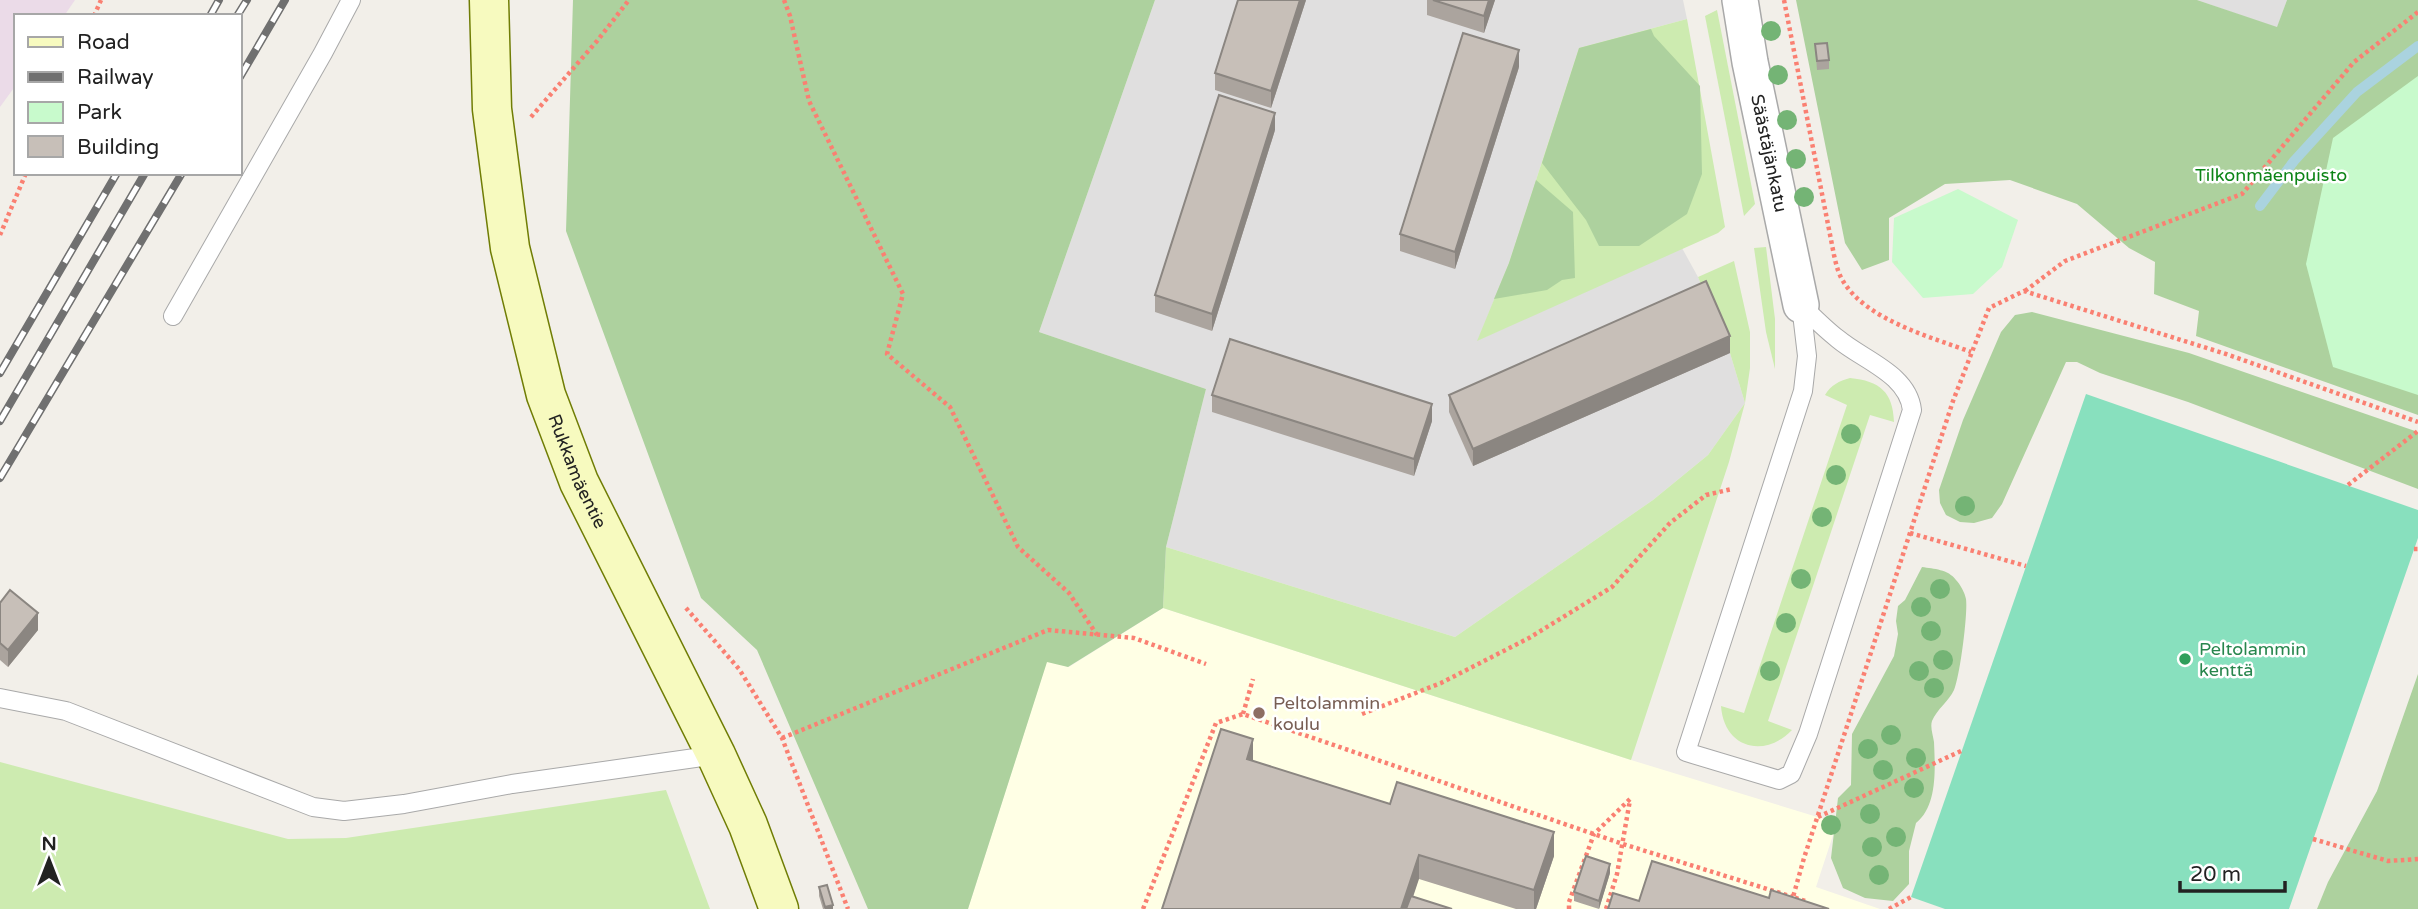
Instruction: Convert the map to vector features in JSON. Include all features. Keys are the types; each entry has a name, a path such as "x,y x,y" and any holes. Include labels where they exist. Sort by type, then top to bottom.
{"main road":[{"name":"Rukkamäentie","path":"489,0 492,109 510,248 546,395 579,482 716,755 748,825 779,909"}],"street":[{"name":"Säästäjänkatu","path":"1740,0 1750,62 1801,305"}],"lane":[{"path":"173,316 351,0"},
{"path":"1801,305 1839,340 1897,380 1907,394 1912,410 1808,734 1791,774 1779,779 1686,752 1803,391 1807,356 1801,305"},
{"path":"0,698 66,711 302,803 344,811 716,755"}],"path":[{"path":"527,122 629,0"},
{"path":"784,0 809,101 903,294 887,354 950,407 1018,547 1069,593 1097,635"},
{"path":"1784,0 1834,255 1842,279 1854,294 1886,318 1971,352"},
{"path":"1793,897 1910,533 1971,352 1989,308 2024,291 2065,261 2242,194 2354,62 2418,12"},
{"path":"0,235 25,175"},
{"path":"2024,291 2226,354 2418,422"},
{"path":"2348,485 2418,431"},
{"path":"1362,714 1441,683 1529,638 1612,587 1670,523 1706,495 1732,489"},
{"path":"1910,533 2026,566"},
{"path":"682,603 739,669 782,738 848,909"},
{"path":"782,738 1048,630 1134,638 1206,664"},
{"path":"1243,714 1253,679"},
{"path":"1143,909 1216,723 1243,714 1623,844 1815,905"},
{"path":"1818,817 1961,751"},
{"path":"1569,909 1569,902 1594,834 1630,799 1617,874 1606,909"},
{"path":"2313,839 2388,861 2418,859"},
{"path":"1889,909 1911,897"}],"shaded area":[{"path":"0,0 75,0 65,14 14,14 14,88 0,107"},
{"path":"1155,0 1683,0 1687,19 1579,48 1509,263 1478,340 1682,248 1698,277 1730,353 1745,403 1708,455 1653,500 1455,637 1166,547 1206,389 1039,332"},
{"path":"2197,0 2287,0 2277,28"},
{"name":"Peltolammin koulu","path":"1163,608 1631,760 1837,823 1816,887 1880,909 968,909 1047,661 1069,667"}],"green space":[{"path":"573,0 1155,0 1039,332 1206,389 1166,547 1163,608 1068,667 1047,662 968,909 868,909 757,650 701,598 566,231"},
{"name":"Tilkonmäenpuisto","path":"1796,0 2197,0 2277,27 2287,0 2418,0 2418,415 2196,336 2199,311 2154,294 2155,262 2129,248 2077,204 2010,180 1945,184 1889,218 1889,260 1862,270 1845,243"},
{"path":"1717,10 1755,204 1744,216 1705,16"},
{"path":"1687,19 1725,227 1718,233 1477,341 1509,263 1579,48"},
{"path":"1651,29 1654,36 1700,86 1702,174 1687,214 1639,246 1599,246 1586,220 1542,163 1579,48"},
{"path":"2418,76 2418,395 2333,367 2306,264 2333,138"},
{"path":"1536,180 1573,212 1575,278 1562,280 1547,290 1494,299 1509,263"},
{"path":"1958,189 2018,220 2002,267 1973,294 1923,298 1892,262 1894,218"},
{"path":"1766,247 1775,319 1775,369 1766,332 1754,248"},
{"path":"1734,261 1750,332 1750,368 1745,403 1730,353 1698,277"},
{"path":"2032,312 2189,353 2418,432 2418,489 2188,402 2100,373 2077,362 2066,362 2002,504 1992,518 1974,523 1960,522 1946,515 1940,503 1939,490 1963,420 2001,332 2015,315"},
{"path":"1850,378 1869,382 1883,390 1891,403 1894,422 1870,415 1768,721 1792,730 1770,744 1747,745 1729,732 1721,706 1744,713 1847,405 1825,395 1836,384"},
{"name":"Peltolammin kenttä","path":"2086,394 2418,510 2418,538 2289,909 1945,909 1911,897"},
{"path":"1745,403 1729,462 1631,760 1163,608 1166,547 1455,637 1653,500 1708,455"},
{"path":"1922,567 1940,570 1953,576 1963,591 1966,606 1961,659 1954,690 1932,721 1934,786 1928,807 1916,823 1909,851 1909,884 1893,901 1865,898 1843,888 1831,858 1838,798 1851,785 1852,734 1894,656 1898,634 1898,606 1905,600"},
{"path":"2418,674 2418,909 2317,909 2328,882 2377,791"},
{"path":"0,762 288,839 346,838 666,790 710,909 0,909"}],"building":[{"path":"1238,0 1300,0 1271,91 1215,73"},
{"path":"1433,0 1489,0 1484,16"},
{"path":"1463,33 1519,50 1455,252 1400,234"},
{"path":"1827,43 1829,60 1817,61 1815,44"},
{"path":"1219,95 1275,113 1212,314 1155,295"},
{"path":"1706,281 1730,336 1473,449 1449,395"},
{"path":"1230,339 1432,404 1414,459 1212,395"},
{"path":"10,590 38,613 8,650 0,643 0,603"},
{"path":"1221,729 1253,739 1247,759 1390,804 1397,782 1554,832 1534,890 1419,855 1401,909 1162,909"},
{"path":"1586,856 1610,864 1599,901 1574,892"},
{"path":"1652,861 1769,898 1771,890 1829,909 1608,909 1613,893 1639,901"},
{"path":"827,885 833,905 825,907 819,887"},
{"path":"1411,896 1452,909 1406,909"}],"waterway":[{"path":"2260,206 2294,161 2357,92 2418,46"}],"railway":[{"path":"211,14 219,0"},
{"path":"238,14 247,0"},
{"path":"242,74 285,0"},
{"path":"0,373 116,175"},
{"path":"0,421 144,175"},
{"path":"0,478 181,175"}],"place":[{"name":"Peltolammin kenttä","path":"2185,659"},
{"name":"Peltolammin koulu","path":"1259,713"}]}
